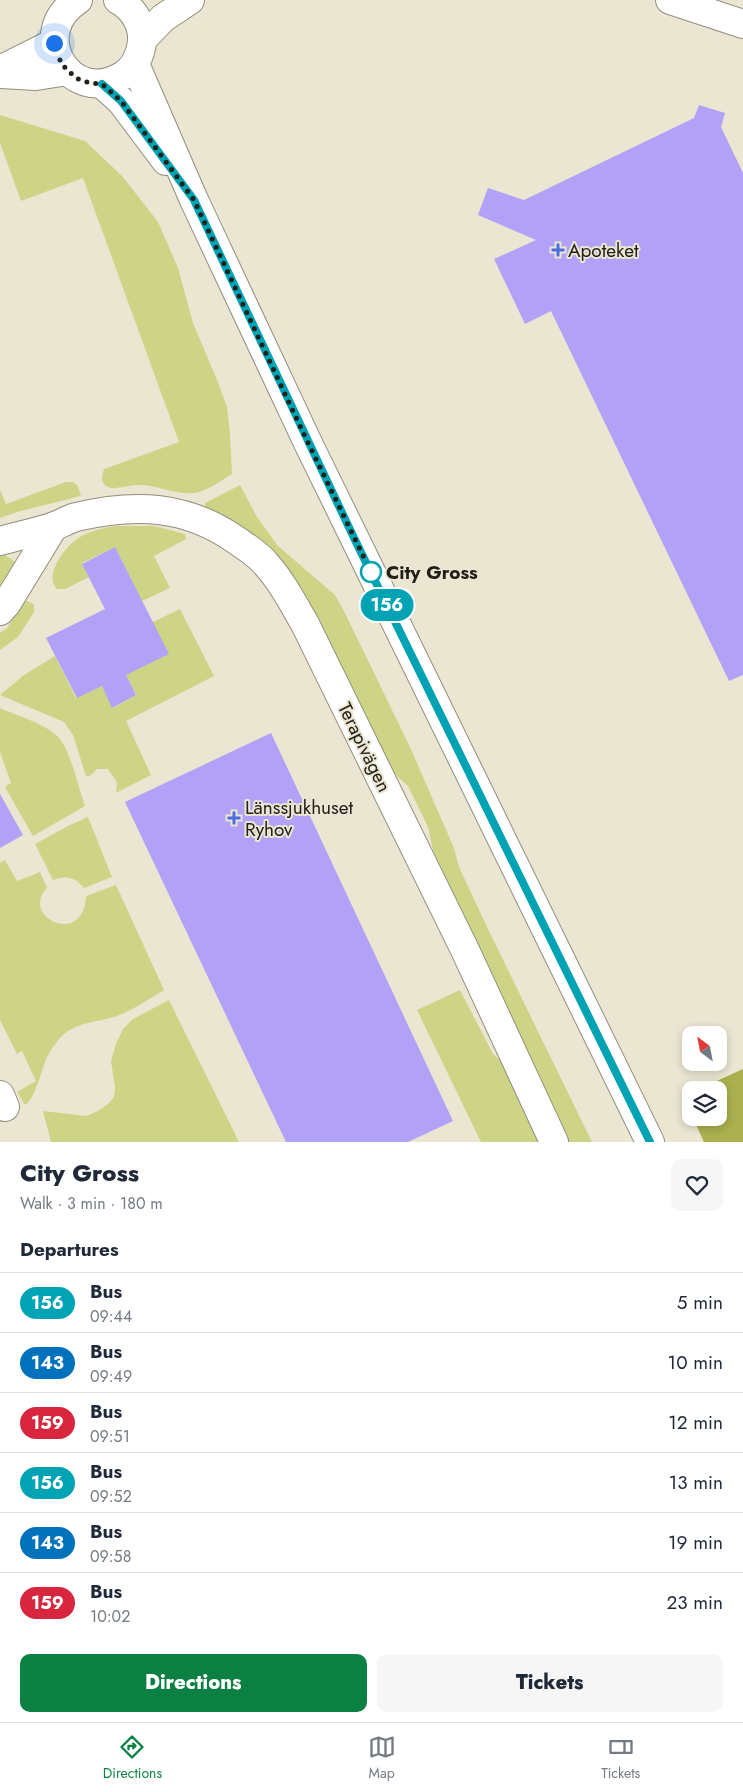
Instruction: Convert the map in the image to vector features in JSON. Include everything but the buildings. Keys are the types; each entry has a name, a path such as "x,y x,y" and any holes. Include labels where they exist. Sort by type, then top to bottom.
{"street":[{"path":"65,5 55,29 54,43 61,63 78,79 102,84 126,74 139,51 163,18 190,0"},
{"path":"670,0 743,24"},
{"path":"123,1 133,12 140,25 139,51 194,200 337,503 650,1142"},
{"path":"0,70 54,43"},
{"path":"0,74 36,76 68,71"},
{"path":"102,84 121,101 194,200"},
{"name":"Terapivägen","path":"0,541 75,518 122,510 152,508 172,511 208,523 222,530 247,547 270,569 281,582 318,650 462,943 554,1142"},
{"path":"0,611 7,603 54,526"}],"green space":[{"path":"0,115 85,141 123,177 158,222 178,268 193,323 227,407 232,474 204,490 194,493 144,485 113,488 103,483 104,469 179,442 83,178 21,201 0,143"},
{"path":"66,482 73,482 78,486 81,496 0,518 0,490 6,504"},
{"path":"240,485 257,517 278,546 335,595 344,611 410,747 454,848 459,867 487,927 592,1142 568,1142 438,873 428,827 408,786 385,765 308,606 205,508 205,503"},
{"path":"117,526 155,526 185,534 186,539 154,556 170,588 142,601 115,547 82,563 89,577 65,589 57,589 53,583 54,569 63,553 74,541 89,533"},
{"path":"5,555 14,561 14,567 0,595 0,556"},
{"path":"27,601 34,604 34,612 18,637 0,650 0,633 7,628 23,602"},
{"path":"180,609 214,676 126,721 151,775 116,793 117,782 108,769 97,769 90,776 86,776 73,735 64,722 0,695 24,675 55,656 76,698 102,686 113,708 136,695 126,675 153,622"},
{"path":"0,708 40,724 59,738 67,751 85,806 33,836 5,787 11,783 0,752"},
{"path":"88,817 112,877 84,888 74,879 62,878 53,880 35,844"},
{"path":"5,860 17,881 40,872 47,888 41,899 41,909 47,917 55,922 65,924 75,921 83,912 86,896 116,885 164,990 123,1014 75,1027 63,1035 49,1054 35,1090 25,1105 17,1092 36,1081 22,1051 17,1054 0,1020 0,863"},
{"path":"460,990 493,1054 501,1061 540,1142 481,1142 417,1010"},
{"path":"169,1000 239,1142 51,1142 43,1111 86,1116 108,1104 114,1097 115,1087 111,1061 123,1029 133,1019"},
{"path":"743,1069 743,1142 704,1142 697,1126 727,1126 727,1081 717,1081"}],"bus line":[{"name":"156","path":"102,84 121,101 194,200 355,540 650,1142"}],"place":[{"name":"Apoteket","path":"558,250"},
{"name":"City Gross","path":"371,572"},
{"name":"Länssjukhuset Ryhov","path":"234,818"}],"route":[{"path":"54,43 56,54 68,71 78,79 102,84 121,101 194,200 371,572"}]}
